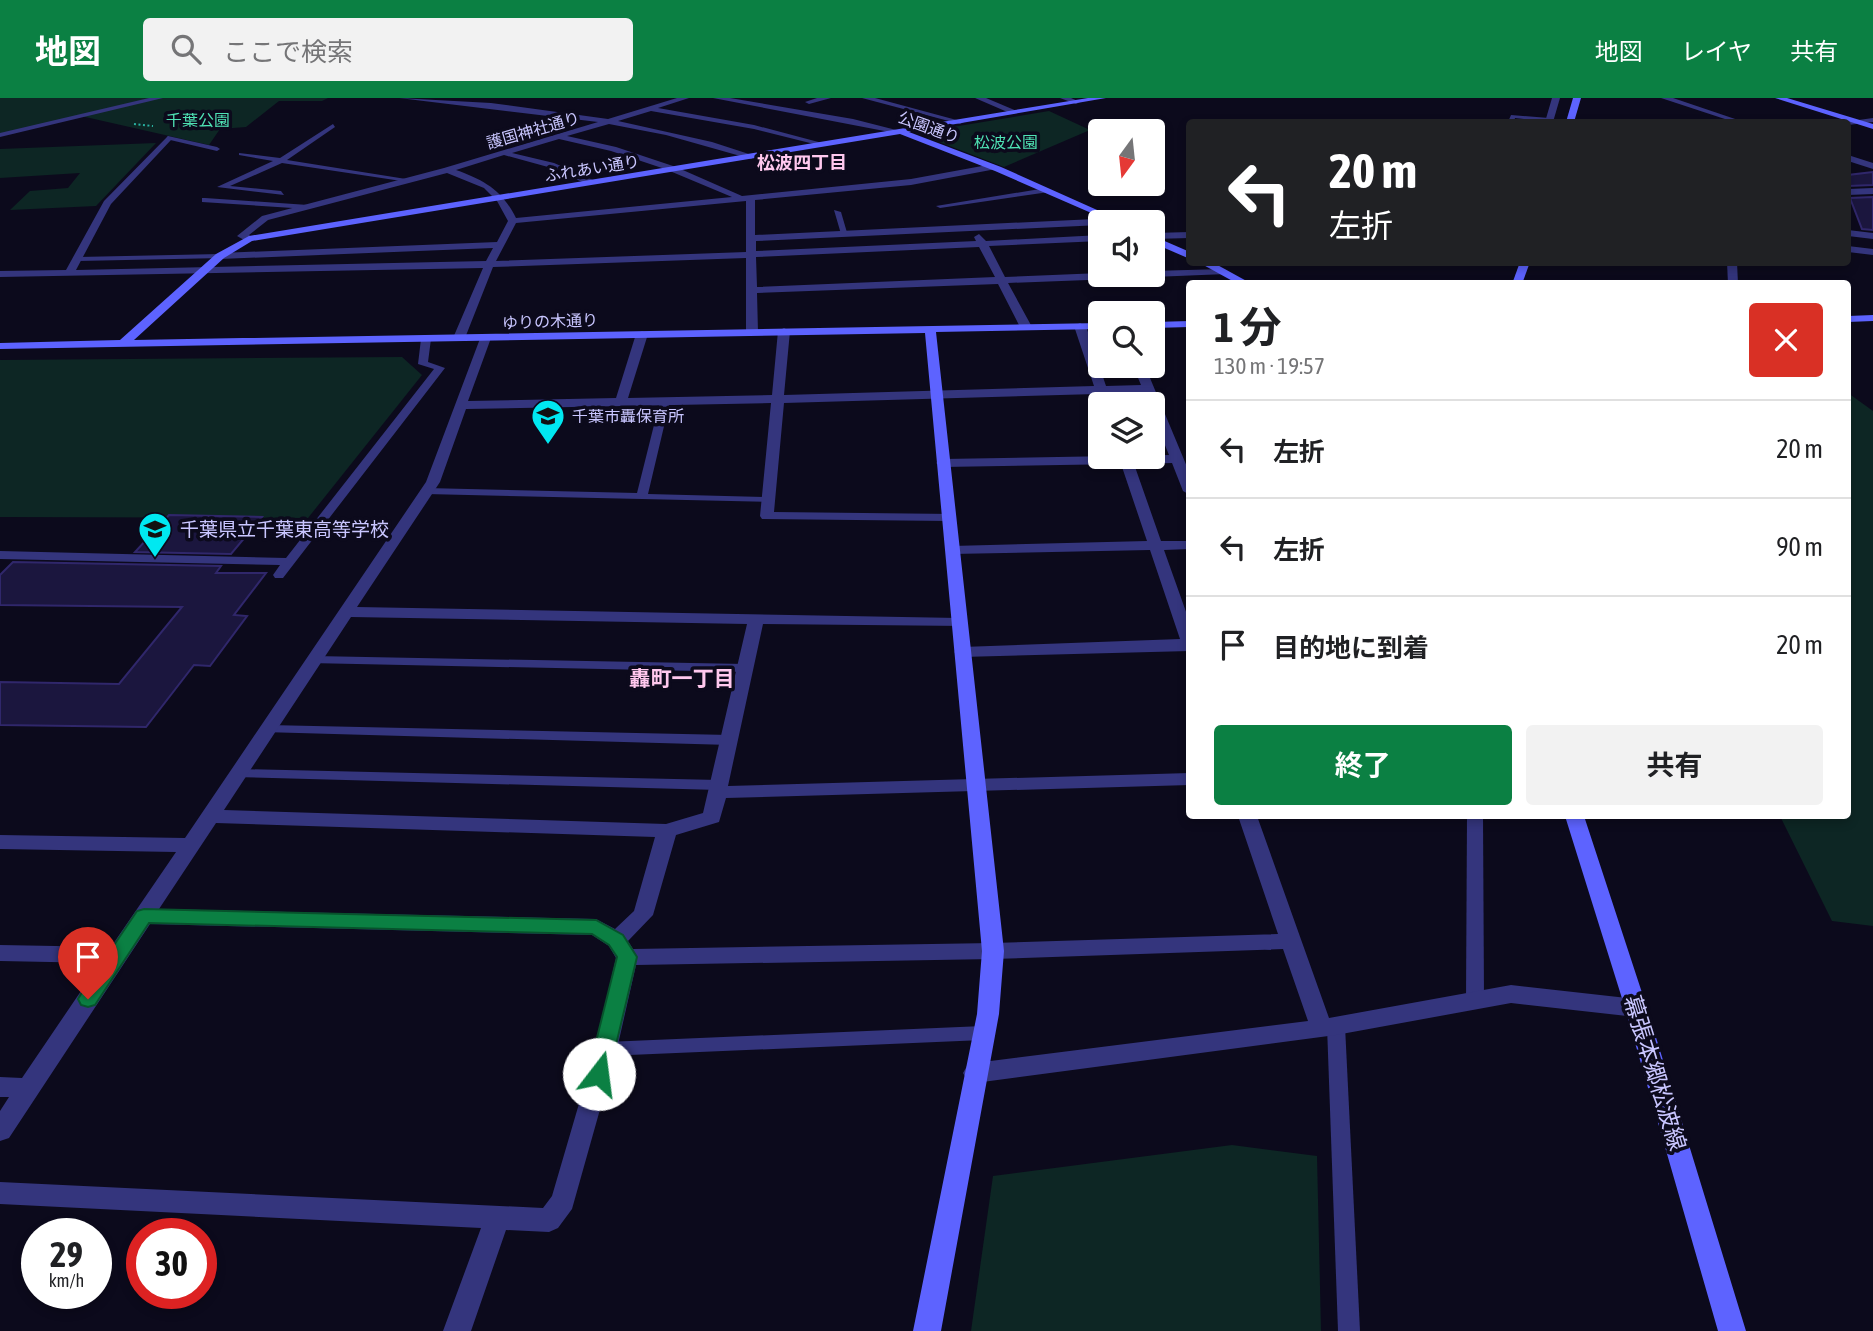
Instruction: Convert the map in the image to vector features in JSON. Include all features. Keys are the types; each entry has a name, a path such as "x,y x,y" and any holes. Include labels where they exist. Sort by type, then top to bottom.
{"street":[{"path":"0,135 159,98"},
{"path":"403,98 478,104 611,122 679,135 751,156"},
{"name":"護国神社通り","path":"249,239 242,236 265,218 560,138 685,98"},
{"name":"公園通り","path":"717,98 900,132 993,167 1092,210"},
{"path":"746,103 757,98"},
{"path":"790,110 813,100 827,98"},
{"path":"866,98 960,122"},
{"path":"979,98 1015,112"},
{"path":"1065,98 1076,102"},
{"name":"ふれあい通り","path":"123,344 220,256 249,239 1102,98"},
{"path":"1550,119 1556,98"},
{"path":"1571,119 1577,98"},
{"path":"1665,98 1731,119"},
{"path":"1779,98 1841,119"},
{"path":"651,109 754,127 822,144"},
{"path":"1853,123 1873,120"},
{"path":"1853,123 1873,127"},
{"path":"69,273 107,203 168,138"},
{"path":"560,138 613,149 747,197"},
{"path":"504,154 551,165 590,182"},
{"path":"1851,159 1873,166"},
{"path":"513,221 911,182 993,167"},
{"path":"447,170 479,181 502,197 513,221"},
{"path":"1851,192 1873,191"},
{"path":"747,197 751,238 752,332"},
{"path":"459,338 490,263 513,221"},
{"path":"751,238 1088,222"},
{"path":"974,228 1026,327"},
{"path":"1851,233 1873,236"},
{"path":"1165,236 1186,235"},
{"path":"0,274 202,272 751,255 1088,239"},
{"path":"1165,243 1186,254"},
{"path":"220,256 500,245"},
{"path":"1851,249 1873,252"},
{"path":"1211,266 1239,280"},
{"path":"1165,274 1222,272"},
{"path":"751,290 1088,277"},
{"path":"1851,319 1873,318"},
{"path":"1165,325 1186,324"},
{"path":"1080,326 1101,390"},
{"name":"ゆりの木通り","path":"0,346 1088,326"},
{"path":"927,1331 988,1014 993,951 930,328"},
{"path":"784,331 767,500 768,516 948,517"},
{"path":"621,402 642,334"},
{"path":"0,1131 433,482 485,338"},
{"path":"1144,378 1186,481"},
{"path":"459,405 1149,389"},
{"path":"943,463 1088,459"},
{"path":"1165,459 1177,459"},
{"path":"1129,469 1186,634"},
{"path":"952,550 1186,545"},
{"path":"346,612 959,623"},
{"path":"210,816 667,831 712,817 756,621"},
{"path":"962,652 1186,645"},
{"path":"718,789 1186,779"},
{"path":"1249,819 1292,941 1328,1026"},
{"name":"幕張本郷松波線","path":"1575,819 1636,1008 1732,1331"},
{"path":"0,1194 549,1220 563,1201 606,1049 622,948 643,915 667,831"},
{"path":"0,842 190,845"},
{"path":"144,916 596,927 622,948 993,951 1292,941"},
{"path":"0,953 118,955"},
{"path":"975,1073 1328,1026 1475,998 1511,994 1636,1008"},
{"path":"0,1087 29,1088"},
{"path":"457,1331 498,1217"}],"lane":[{"path":"1512,119 1513,116 1535,119"},
{"path":"281,193 221,187 282,160 333,126"},
{"path":"168,138 217,149"},
{"path":"241,154 405,181"},
{"path":"940,206 1046,190"},
{"path":"205,200 308,207"},
{"path":"837,212 845,234"},
{"path":"78,259 220,256"},
{"path":"279,575 440,368 422,364 426,339"},
{"path":"642,496 665,401"},
{"path":"426,491 767,500"},
{"path":"0,555 290,562"},
{"path":"314,660 745,668"},
{"path":"268,729 730,740"},
{"path":"238,774 718,789"},
{"path":"1475,819 1475,998"},
{"path":"1328,1026 1349,1331"},
{"path":"606,1049 983,1033"}],"green space":[{"name":"千葉公園","path":"0,98 328,98 322,101 279,101 246,127 220,129 209,145 81,116 0,134"},
{"name":"松波公園","path":"1049,111 1088,129 1004,167 916,133"},
{"path":"156,143 96,206 10,210 30,191 68,188 80,173 0,178 0,149"},
{"path":"402,357 422,375 308,518 0,517 0,360"},
{"path":"1851,395 1873,411 1873,926 1832,921 1781,819 1851,819"},
{"path":"1232,1145 1317,1156 1321,1331 971,1331 993,1176"}],"building":[{"path":"1873,172 1873,185 1851,186 1851,175"},
{"path":"1873,197 1873,230 1862,229 1851,198"},
{"path":"169,515 262,517 231,554 135,552"},
{"path":"13,562 221,566 216,573 266,573 234,615 247,616 210,666 194,665 146,727 0,725 0,682 119,684 182,607 0,605 0,575"}],"place":[{"name":"千葉市轟保育所","path":"548,446"},
{"name":"千葉県立千葉東高等学校","path":"155,559"}],"district":[{"name":"松波四丁目","path":"802,162"},
{"name":"轟町一丁目","path":"682,678"}],"route":[{"path":"88,999 144,916 596,927 616,940 627,957 599,1074"}]}
